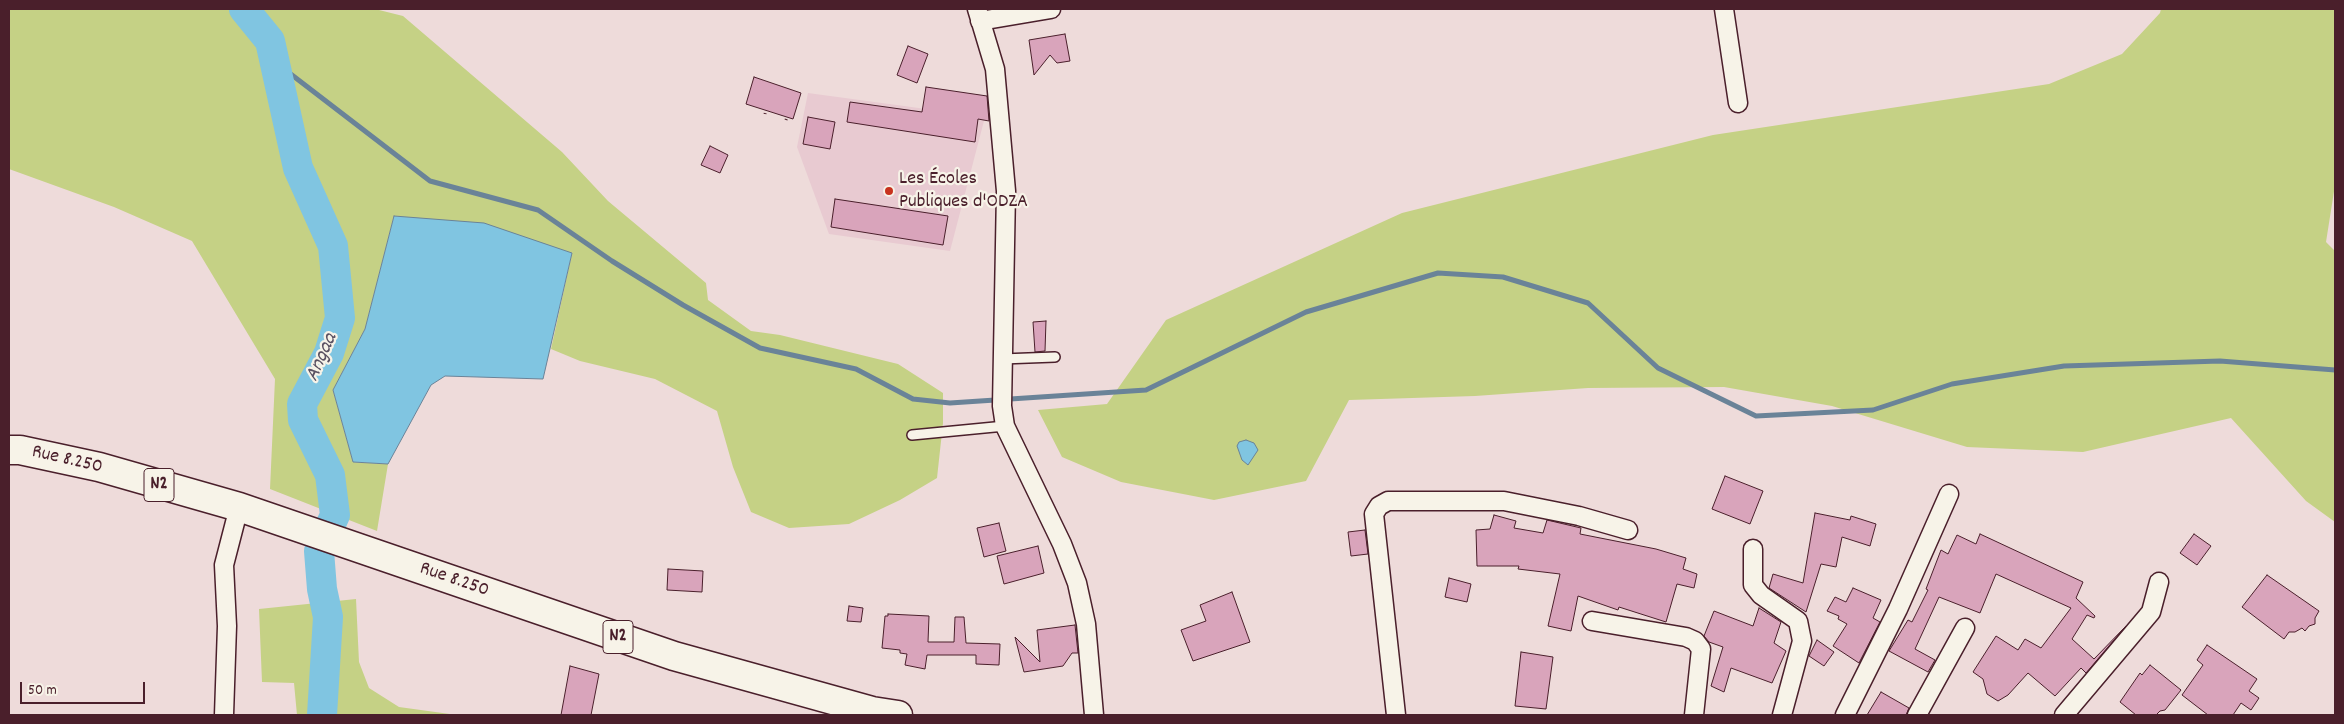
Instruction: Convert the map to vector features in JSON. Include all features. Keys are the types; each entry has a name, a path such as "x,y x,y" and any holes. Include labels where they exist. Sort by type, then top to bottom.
{"highway":[{"name":"Rue 8.250","path":"9,450 20,450 99,468 239,507 674,656 872,711 898,715"}],"street":[{"path":"1051,9 979,15 995,69 1006,191 1002,406 1005,426 1062,544 1077,583 1086,624 1094,715"},
{"path":"1724,9 1738,103"},
{"path":"1845,715 1898,609 1949,494"},
{"path":"1396,715 1374,514 1379,506 1388,501 1504,501 1580,516 1628,530"},
{"path":"224,715 227,626 224,565 239,507"},
{"path":"1753,549 1753,585 1761,595 1798,621 1802,641 1782,715"},
{"path":"2064,715 2151,612 2159,582"},
{"path":"1592,621 1686,637 1695,642 1701,649 1694,715"},
{"path":"1917,715 1965,628"}],"lane":[{"path":"1002,359 1055,356"},
{"path":"912,435 1005,426"}],"shaded area":[{"name":"Les Écoles Publiques d'ODZA","path":"808,93 985,117 950,251 829,234 797,147"}],"green space":[{"path":"9,9 375,9 403,16 562,152 608,201 706,283 708,300 751,331 780,335 898,364 943,393 943,423 937,478 900,500 849,524 789,528 751,512 733,467 717,411 655,379 580,361 551,349 572,253 394,216 365,329 333,390 353,462 388,464 377,531 270,489 275,379 192,241 114,207 9,169"},
{"path":"2161,9 2335,9 2335,185 2326,242 2335,251 2335,522 2306,501 2231,418 2083,452 1967,447 1832,406 1724,387 1588,388 1475,396 1349,400 1306,481 1214,500 1121,482 1062,457 1038,410 1107,404 1166,320 1402,213 1713,135 2049,84 2122,54 2160,13"},
{"path":"356,599 359,662 369,688 399,707 457,715 297,715 294,683 262,682 259,609"}],"water":[{"path":"394,216 484,223 572,253 543,379 445,376 431,385 388,464 353,462 333,390 365,329"},
{"path":"1246,440 1254,443 1258,450 1248,465 1242,460 1237,446 1239,442"}],"building":[{"path":"1065,34 1070,61 1057,63 1050,55 1034,75 1029,40"},
{"path":"908,46 928,54 917,83 897,75"},
{"path":"754,77 801,93 793,119 746,104"},
{"path":"926,87 987,96 989,121 978,119 975,142 847,122 850,102 922,112"},
{"path":"808,117 835,122 830,149 803,144"},
{"path":"710,146 728,155 720,173 701,165"},
{"path":"835,199 948,216 943,245 831,227"},
{"path":"1046,321 1045,351 1035,352 1033,322"},
{"path":"1725,476 1763,491 1750,524 1712,509"},
{"path":"1815,513 1850,520 1851,516 1876,524 1870,546 1842,537 1836,567 1821,564 1806,612 1769,588 1773,574 1803,583"},
{"path":"1494,515 1516,521 1514,528 1543,533 1547,520 1581,528 1580,534 1656,549 1686,558 1683,569 1697,574 1694,588 1677,584 1666,622 1619,607 1618,610 1578,596 1571,631 1548,626 1560,574 1518,569 1519,566 1477,566 1476,530 1490,529"},
{"path":"999,523 1006,551 984,557 977,528"},
{"path":"1365,530 1368,554 1351,556 1348,532"},
{"path":"1980,534 2083,582 2076,598 2095,616 2094,618 2087,615 2072,639 2094,659 2126,626 2086,673 2081,668 2055,696 2028,673 2008,695 1998,701 1987,694 1983,679 1973,672 1996,636 2018,650 2025,639 2041,648 2071,608 1996,574 1980,613 1939,597 1915,649 1935,660 1928,672 1889,651 1908,620 1912,622 1928,590 1926,589 1941,550 1948,554 1957,535 1976,544"},
{"path":"2194,534 2211,546 2197,565 2180,553"},
{"path":"1038,546 1044,573 1004,584 997,556"},
{"path":"668,569 703,571 702,592 667,590"},
{"path":"2267,575 2319,611 2315,618 2315,624 2309,626 2305,631 2302,628 2295,632 2289,632 2284,639 2242,607"},
{"path":"1449,578 1471,584 1467,602 1445,597"},
{"path":"1853,588 1881,600 1873,618 1880,622 1859,663 1833,646 1847,624 1838,619 1839,616 1827,611 1835,597 1846,602"},
{"path":"1232,592 1250,642 1193,661 1181,630 1206,621 1200,605"},
{"path":"849,606 863,608 861,622 847,621"},
{"path":"1759,608 1781,622 1774,643 1786,651 1772,683 1731,668 1724,692 1711,686 1723,647 1709,642 1704,636 1714,611 1753,626"},
{"path":"888,614 929,616 928,642 954,642 955,617 964,617 966,643 1000,644 999,665 976,664 976,655 927,655 925,669 905,665 907,654 900,653 900,650 882,648 885,616 888,616"},
{"path":"1075,625 1078,653 1072,653 1063,666 1024,672 1015,637 1040,662 1037,630"},
{"path":"1817,640 1834,652 1824,666 1809,656"},
{"path":"2207,645 2257,679 2249,691 2259,698 2251,710 2241,703 2233,715 2208,715 2182,695 2203,665 2197,660"},
{"path":"1521,652 1553,657 1546,709 1515,706"},
{"path":"2150,665 2181,690 2165,710 2160,711 2156,715 2136,715 2120,702 2140,673 2142,675"},
{"path":"570,666 599,674 591,715 561,715"},
{"path":"1881,692 1909,708 1906,715 1867,715"}],"waterway":[{"name":"Angaa","path":"244,9 270,41 298,168 333,246 340,318 329,353 302,404 303,420 330,475 335,515 319,551 322,589 328,617 322,715"},
{"path":"275,62 430,181 538,210 612,261 683,305 760,348 856,369 913,399 950,403 1146,390 1306,312 1438,273 1503,277 1588,303 1658,368 1756,416 1873,410 1952,384 2064,366 2220,361 2335,370"}],"place":[{"name":"Les Écoles Publiques d'ODZA","path":"889,191"}]}
